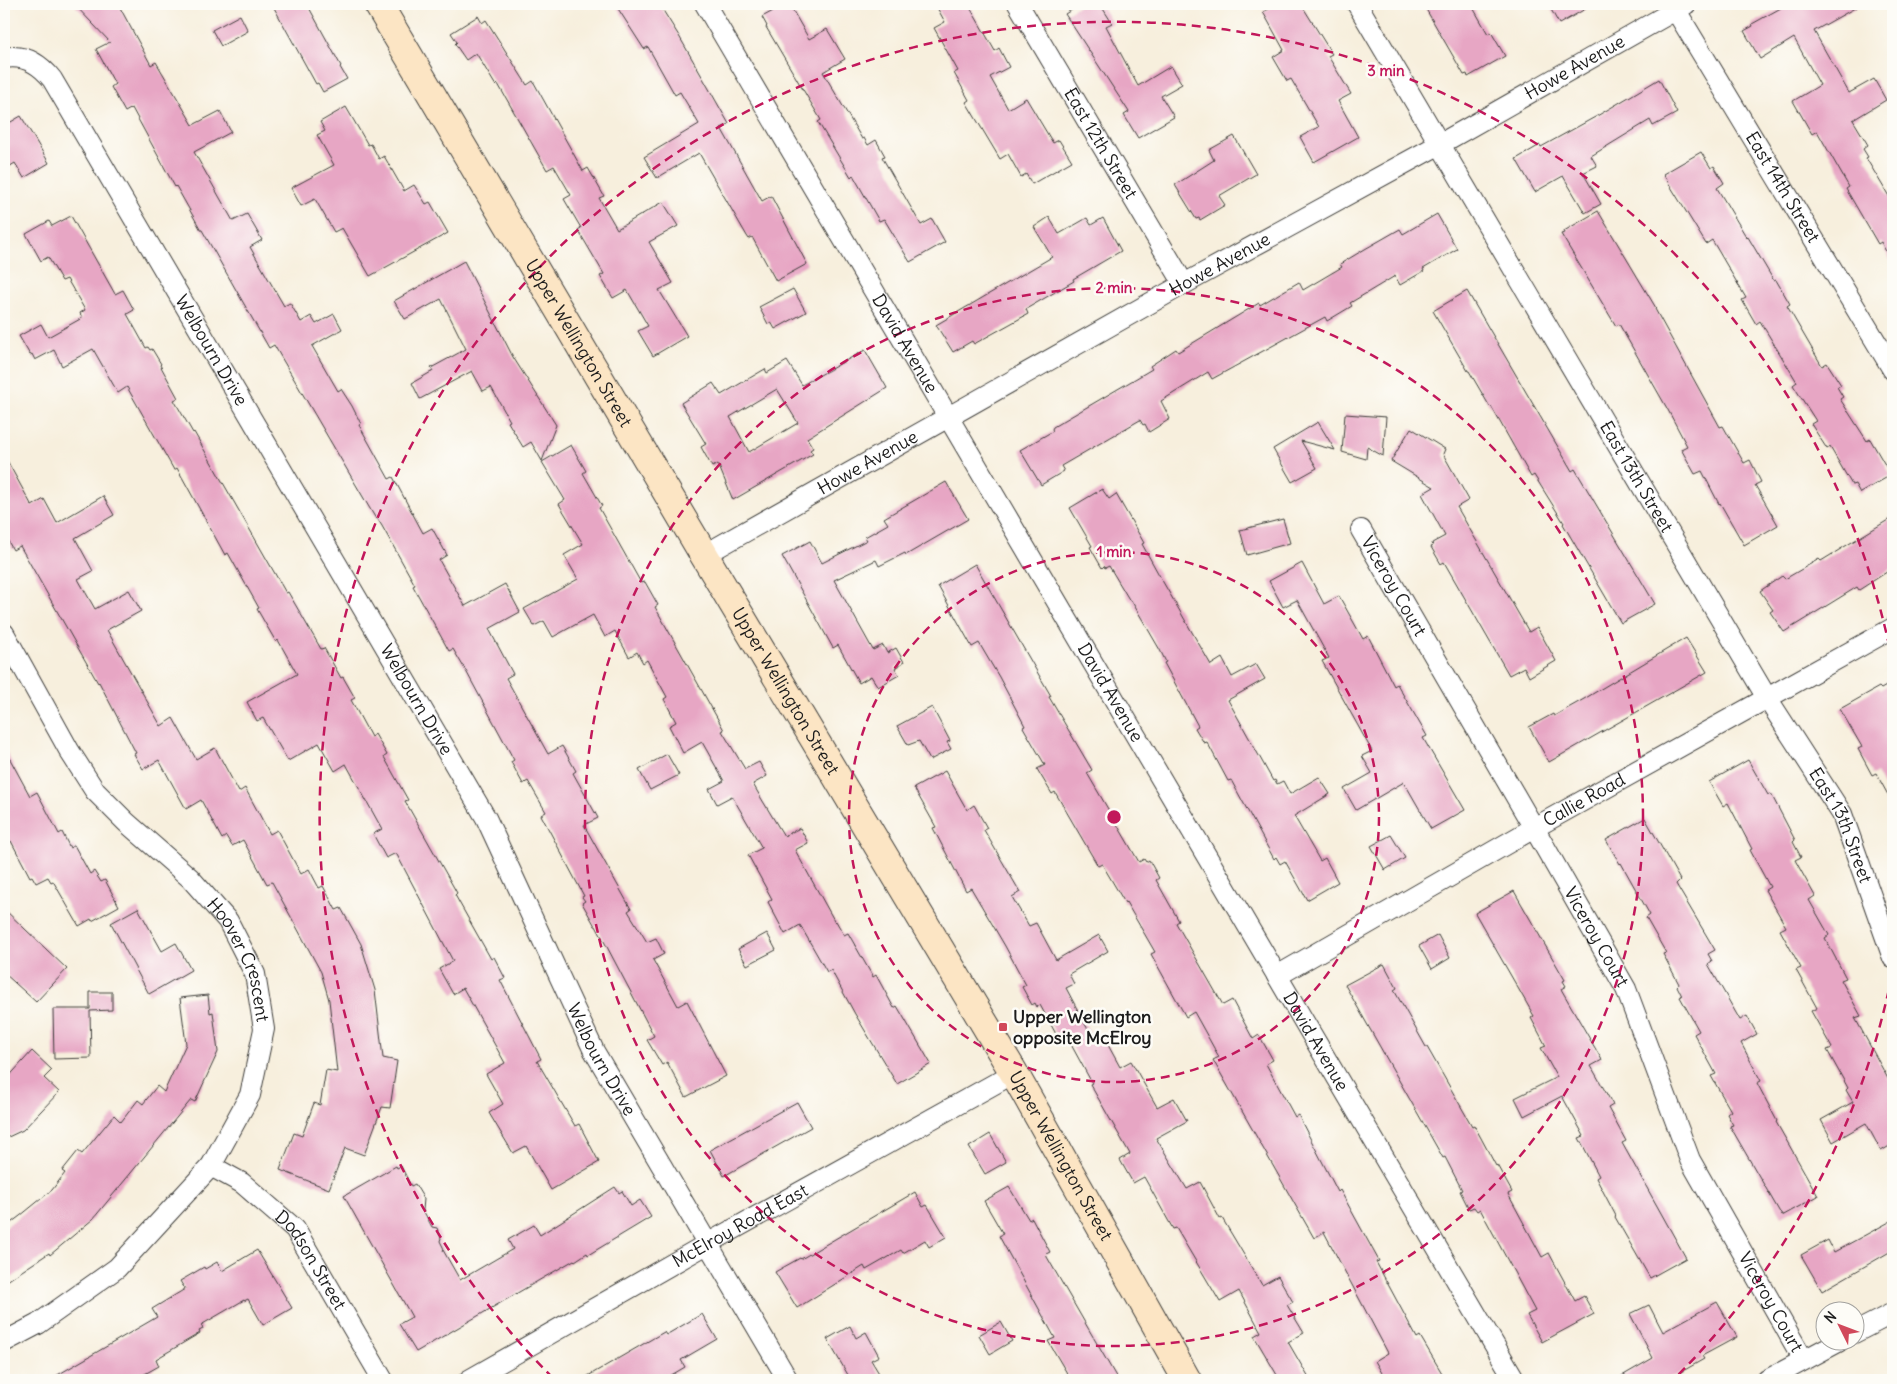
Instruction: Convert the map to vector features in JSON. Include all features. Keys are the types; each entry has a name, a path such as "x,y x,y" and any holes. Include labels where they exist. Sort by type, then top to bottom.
{"main road":[{"name":"Upper Wellington Street","path":"378,4 704,556 1014,1073 1181,1378"}],"street":[{"name":"David Avenue","path":"705,4 1514,1380"},
{"name":"East 12th Street","path":"1018,4 1184,284"},
{"name":"East 13th Street","path":"1357,4 1767,698 1842,814 1893,958"},
{"name":"Howe Avenue","path":"704,556 1184,284 1440,144 1678,6"},
{"name":"East 14th Street","path":"1678,6 1893,370"},
{"name":"Welbourn Drive","path":"4,58 22,58 36,63 47,73 57,87 486,818 594,1051 788,1380"},
{"name":"Viceroy Court","path":"1361,530 1626,990 1690,1160 1804,1359"},
{"name":"Callie Road","path":"1277,976 1534,828 1893,628"},
{"name":"Hoover Crescent","path":"4,633 70,752 95,791 126,822 190,878 228,921 255,974 264,1029 250,1095 211,1166 117,1268 38,1324 4,1342"},
{"name":"McElroy Road East","path":"469,1380 707,1244 1014,1073"},
{"name":"Dodson Street","path":"211,1166 242,1183 295,1228 383,1380"},
{"path":"1864,1328 1893,1313"},
{"path":"1767,1380 1818,1352"}],"building":[{"path":"74,4 118,4 151,65 156,62 193,125 220,111 231,132 194,152 233,221 247,214 262,240 250,247 284,306 290,303 301,322 311,316 316,324 334,314 342,329 312,346 338,391 341,389 352,406 361,424 359,425 389,479 393,477 423,533 432,528 447,555 439,560 465,606 505,584 520,612 489,629 513,674 506,678 548,754 562,746 576,771 573,773 598,818 584,825 631,909 628,911 647,942 656,938 664,954 653,960 678,1006 687,1001 726,1076 686,1097 667,1062 662,1065 647,1040 654,1036 582,903 585,901 582,897 584,896 541,815 546,812 528,781 523,784 511,762 514,760 466,671 453,649 449,651 382,526 376,519 274,345 269,348 202,230 175,187 132,108 125,112 111,87 115,84 96,49 110,42"},
{"path":"272,4 307,4 347,79 323,92 318,83 316,84"},
{"path":"615,4 659,4 729,124 721,128 762,201 771,196 807,264 776,281 752,237 749,239 747,236 699,153 657,178 644,157 699,124 680,92 675,95 648,47 644,49"},
{"path":"789,4 809,39 827,29 845,59 823,72 862,139 864,138 868,145 876,140 885,156 882,157 921,225 932,219 945,242 910,262 884,219 879,221 853,175 851,177 818,122 821,120 766,27 762,17"},
{"path":"935,4 968,4 995,51 999,48 1009,67 990,77 1008,109 1026,98 1053,143 1059,140 1072,161 1032,184 1026,174 1021,177 1008,154 1000,159 966,102 969,100 954,73 958,71 934,28 945,22"},
{"path":"1081,4 1100,4 1112,23 1106,26 1138,86 1171,66 1182,84 1161,96 1174,117 1138,138 1124,115 1129,112 1065,14"},
{"path":"1278,4 1301,4 1332,54 1328,56 1351,94 1338,101 1358,137 1314,162 1300,137 1319,127 1291,79 1287,81 1273,57 1284,50 1263,12"},
{"path":"1423,4 1471,4 1488,34 1491,32 1505,56 1468,77 1467,74 1464,75"},
{"path":"1548,4 1594,4 1559,24"},
{"path":"1788,4 1862,4 1814,31 1849,93 1874,79 1886,100 1853,120 1868,145 1863,149 1868,157 1866,158 1893,203 1893,265 1881,242 1878,244 1846,189 1849,187 1817,131 1812,134 1793,101 1820,85 1794,38 1760,59 1744,31 1753,26 1752,24"},
{"path":"240,15 248,31 221,46 212,30"},
{"path":"478,16 482,23 486,20 527,85 533,81 583,171 588,168 604,196 599,198 617,229 663,202 678,226 649,242 673,283 659,290 687,336 653,356 638,331 648,326 627,290 613,298 600,276 604,274 578,230 581,228 564,199 571,195 554,166 547,170 498,84 496,86 476,53 466,60 455,44 457,42 451,33"},
{"path":"1659,79 1677,113 1653,126 1650,120 1591,156 1597,166 1583,173 1601,204 1585,213 1563,176 1535,192 1516,159 1597,116"},
{"path":"346,107 368,145 371,144 379,159 384,156 404,191 414,185 426,204 430,202 448,233 370,276 342,228 334,232 315,199 301,206 291,188 334,165 317,135 325,131 320,122"},
{"path":"21,116 49,163 24,178 15,163 4,170 4,126"},
{"path":"1234,136 1256,174 1219,196 1225,205 1200,220 1199,218 1196,219 1175,185 1214,160 1209,150"},
{"path":"1701,152 1711,168 1714,166 1724,183 1717,188 1774,281 1776,280 1790,304 1787,306 1822,366 1827,363 1841,385 1837,387 1843,397 1840,399 1867,441 1870,439 1891,475 1860,493 1855,484 1852,485 1830,447 1827,449 1811,424 1816,421 1793,385 1797,382 1760,321 1756,324 1742,300 1746,298 1712,240 1706,244 1663,174"},
{"path":"1598,211 1656,308 1720,427 1723,426 1744,463 1750,460 1761,482 1755,485 1778,525 1744,545 1719,504 1702,471 1695,474 1681,449 1687,446 1668,410 1619,324 1616,326 1561,234"},
{"path":"1437,214 1457,249 1400,285 1395,276 1350,303 1352,306 1327,321 1325,317 1212,379 1208,372 1161,401 1170,419 1149,432 1145,424 1143,425 1140,420 1061,466 1064,471 1041,485 1020,450 1053,431 1053,427 1152,369 1150,366 1176,349 1178,352 1259,303 1260,305 1299,282 1303,290 1342,267 1340,264 1400,229 1403,234"},
{"path":"71,216 115,294 123,290 134,310 127,314 146,348 152,349 161,364 178,398 174,400 286,593 288,592 321,649 324,648 341,678 343,677 355,698 351,700 371,737 375,734 387,755 384,757 408,800 405,801 457,893 455,895 491,959 494,957 505,978 500,980 541,1059 537,1061 575,1126 579,1124 599,1162 551,1190 526,1146 513,1153 489,1113 503,1104 486,1074 505,1063 463,988 453,994 439,969 453,961 396,853 386,858 373,834 382,829 346,764 335,771 319,743 288,761 263,718 257,721 247,702 297,674 278,640 276,642 257,609 259,608 228,553 225,555 177,468 174,470 127,387 118,393 93,349 62,366 54,350 35,360 19,336 41,324 48,337 82,318 80,313 85,310 67,279 62,281 48,257 41,261 26,234 49,221 52,226"},
{"path":"1049,217 1059,234 1087,218 1091,225 1103,218 1121,251 1026,309 1028,314 974,344 972,341 953,352 936,325 1052,257 1034,227"},
{"path":"464,261 513,357 556,425 542,461 531,442 523,447 491,387 483,391 472,371 420,399 412,383 433,371 431,368 466,349 441,299 405,319 394,301"},
{"path":"793,289 806,312 775,329 771,322 768,324 759,307"},
{"path":"1467,291 1572,471 1575,469 1655,604 1621,623 1564,523 1534,475 1531,477 1491,406 1433,311"},
{"path":"865,350 887,388 807,438 813,448 810,450 813,454 733,500 718,464 712,467 701,447 706,444 681,403 713,383 721,395 765,369 767,373 787,361 802,385","holes":["777,389 798,423 749,452 730,417"]},
{"path":"1345,414 1386,417 1383,456 1367,447 1366,459 1342,452"},
{"path":"1318,422 1335,450 1301,441 1317,468 1292,482 1273,449"},
{"path":"1411,428 1445,449 1443,454 1469,500 1457,507 1529,632 1537,627 1556,661 1529,677 1524,667 1509,675 1444,562 1441,564 1431,547 1433,546 1432,543 1445,536 1422,494 1434,487 1391,461"},
{"path":"571,445 586,471 583,473 602,506 599,508 641,583 645,582 658,605 655,607 724,730 722,731 745,769 759,762 767,776 753,784 784,836 800,828 808,843 795,850 835,922 844,935 848,933 873,977 876,975 894,1008 897,1006 931,1064 897,1084 831,970 827,972 800,925 785,934 768,902 772,899 748,855 762,848 732,796 717,804 709,789 724,781 702,742 683,753 669,726 676,722 664,699 667,697 647,660 643,663 637,652 629,657 615,631 605,637 593,615 553,637 544,621 534,626 524,609 578,579 564,555 583,544 559,504 565,500 542,462"},
{"path":"4,455 32,506 44,499 57,523 103,496 114,515 75,538 93,571 78,579 95,609 129,590 141,611 107,630 161,726 173,718 196,759 215,748 239,792 245,788 270,834 277,830 301,874 309,869 319,888 323,886 336,910 341,908 361,944 375,990 383,1058 397,1061 390,1108 382,1107 364,1155 345,1148 329,1189 280,1170 294,1133 302,1136 314,1103 320,1105 326,1070 337,1072 329,1000 321,972 272,882 267,884 243,840 232,846 226,836 222,839 201,800 186,809 159,760 143,769 99,682 20,546 13,550 4,534"},
{"path":"946,482 968,519 906,555 905,553 879,566 876,560 834,580 873,650 883,645 887,653 896,648 904,662 895,668 899,675 878,687 871,676 859,683 838,645 833,648 782,556 810,541 822,563 867,540 865,537 888,524 884,518"},
{"path":"1102,489 1109,499 1116,494 1144,543 1142,544 1163,582 1211,665 1222,658 1232,677 1256,664 1265,679 1228,700 1273,781 1275,780 1277,784 1283,781 1290,794 1319,777 1330,794 1294,816 1320,861 1325,858 1338,882 1307,900 1285,861 1280,864 1276,857 1274,859 1231,780 1228,781 1207,742 1204,743 1195,728 1198,726 1164,663 1166,662 1160,650 1131,600 1109,566 1102,568 1090,547 1092,546 1070,508"},
{"path":"1893,517 1893,568 1859,590 1857,587 1784,632 1770,612 1773,610 1760,591 1782,576 1785,579 1819,559 1821,561"},
{"path":"1283,519 1290,543 1247,555 1240,530"},
{"path":"1302,563 1324,604 1339,596 1363,639 1368,636 1394,686 1397,684 1427,736 1423,738 1465,810 1431,829 1404,782 1356,810 1344,789 1372,773 1362,756 1372,751 1322,661 1329,658 1297,600 1283,607 1269,581"},
{"path":"975,564 1092,770 1087,773 1139,862 1144,859 1146,862 1149,860 1159,878 1156,880 1179,921 1176,923 1223,1005 1232,1000 1253,1039 1259,1035 1273,1060 1266,1064 1295,1117 1298,1115 1338,1192 1340,1190 1379,1261 1376,1262 1417,1338 1420,1336 1446,1380 1386,1380 1375,1361 1388,1353 1324,1232 1314,1238 1213,1060 1219,1057 1194,1012 1186,1017 1151,954 1155,952 1126,902 1102,864 1098,866 1055,792 1052,794 1037,769 1045,765 1023,727 1025,726 999,677 979,643 972,647 938,586"},
{"path":"1686,638 1707,672 1549,762 1529,727 1553,714 1554,716 1584,699"},
{"path":"1893,682 1893,804 1876,773 1872,775 1858,749 1862,747 1840,709 1879,687 1881,689"},
{"path":"932,707 950,741 947,742 951,749 930,760 919,741 908,745 897,726"},
{"path":"4,748 30,796 37,792 59,834 62,832 70,848 74,845 90,874 94,871 101,882 105,880 119,906 79,926 53,881 51,882 48,877 36,883 32,876 30,877 11,841 4,844"},
{"path":"667,754 679,775 650,790 639,770"},
{"path":"1748,760 1768,795 1771,794 1795,840 1793,842 1801,857 1795,860 1815,896 1809,900 1829,935 1825,938 1846,978 1841,980 1861,1016 1855,1018 1893,1088 1893,1144 1881,1151 1866,1123 1833,1142 1821,1120 1853,1102 1846,1090 1848,1088 1827,1050 1832,1048 1811,1011 1817,1008 1796,970 1801,968 1780,930 1786,927 1765,890 1770,887 1728,803 1723,806 1709,782"},
{"path":"945,771 967,810 974,805 987,828 984,830 1020,892 1012,897 1029,926 1036,923 1056,960 1099,935 1108,951 1069,974 1074,984 1066,988 1093,1039 1102,1034 1120,1067 1131,1061 1157,1107 1174,1098 1187,1121 1156,1138 1187,1189 1200,1182 1220,1219 1222,1218 1262,1285 1278,1276 1293,1302 1287,1305 1304,1333 1288,1342 1310,1380 1280,1380 1254,1336 1261,1332 1239,1291 1220,1302 1176,1228 1173,1229 1144,1177 1133,1183 1120,1160 1130,1154 1090,1084 1092,1083 1068,1039 1061,1043 1040,1005 1037,1007 1035,1003 1032,1005 1022,987 1026,985 1005,946 971,888 966,891 933,828 936,827 914,788"},
{"path":"1645,818 1680,880 1676,884 1715,950 1708,954 1712,961 1708,964 1740,1020 1747,1016 1757,1034 1741,1043 1761,1081 1757,1083 1776,1122 1818,1196 1782,1216 1730,1126 1733,1125 1727,1114 1731,1111 1711,1076 1716,1074 1694,1034 1699,1031 1680,997 1682,996 1677,986 1679,984 1663,954 1666,953 1646,918 1650,915 1606,840"},
{"path":"1391,835 1405,858 1385,870 1371,846"},
{"path":"1514,891 1565,980 1563,981 1566,986 1561,989 1602,1060 1591,1066 1613,1105 1608,1108 1626,1141 1622,1143 1686,1258 1650,1278 1615,1217 1596,1178 1599,1176 1579,1138 1584,1136 1562,1096 1524,1116 1515,1098 1557,1077 1541,1048 1546,1046 1531,1018 1534,1016 1475,913"},
{"path":"138,908 162,951 176,943 191,970 149,994 111,923"},
{"path":"4,909 67,969 36,1002 4,973"},
{"path":"767,933 776,950 747,965 738,949"},
{"path":"1438,935 1450,958 1432,969 1419,946"},
{"path":"1384,964 1397,988 1394,990 1426,1047 1512,1192 1508,1194 1542,1257 1549,1253 1575,1301 1584,1296 1594,1314 1542,1342 1527,1315 1535,1311 1480,1209 1477,1211 1474,1207 1469,1209 1460,1191 1462,1190 1445,1157 1443,1158 1345,985"},
{"path":"90,992 112,992 112,1010 90,1011 91,1058 54,1059 53,1009 90,1009"},
{"path":"208,995 210,1013 213,1012 218,1052 195,1102 191,1100 93,1219 50,1255 49,1253 4,1283 4,1228 52,1190 65,1173 62,1171 78,1151 82,1154 114,1115 121,1122 138,1100 143,1104 157,1086 164,1092 186,1044 180,998"},
{"path":"32,1051 52,1070 44,1078 59,1092 23,1130 4,1139 4,1082"},
{"path":"797,1102 811,1127 724,1176 710,1150"},
{"path":"990,1134 1006,1162 985,1174 969,1147"},
{"path":"396,1166 397,1168 401,1166 411,1186 415,1184 424,1199 423,1210 432,1227 437,1228 443,1250 460,1280 513,1249 508,1240 534,1225 540,1235 615,1187 619,1193 622,1191 631,1206 640,1200 651,1217 588,1255 587,1253 574,1260 416,1352 399,1324 412,1317 344,1196"},
{"path":"1009,1187 1029,1220 1032,1218 1050,1252 1046,1254 1047,1257 1118,1380 1071,1380 1048,1341 1055,1338 999,1236 1003,1234 984,1201"},
{"path":"915,1192 923,1207 927,1205 946,1237 929,1247 925,1240 903,1253 901,1250 866,1270 864,1266 797,1308 775,1272 801,1259"},
{"path":"1893,1220 1893,1250 1822,1291 1801,1255 1828,1240 1834,1252"},
{"path":"257,1250 292,1308 263,1325 248,1299 244,1300 201,1325 203,1329 199,1331 200,1333 156,1359 159,1366 134,1380 49,1380 157,1317 152,1309 185,1289 180,1281 217,1262 222,1271"},
{"path":"1717,1302 1737,1337 1702,1356 1704,1359 1667,1380 1615,1380 1653,1358 1630,1314 1649,1305 1663,1332"},
{"path":"702,1314 717,1339 681,1360 685,1367 663,1380 581,1380 664,1332 666,1335"},
{"path":"1001,1322 1012,1341 990,1354 979,1335"},
{"path":"850,1326 856,1338 866,1332 879,1356 871,1360 883,1380 851,1380 827,1339"}],"place":[{"name":"Upper Wellington opposite McElroy","path":"1003,1027"}]}
